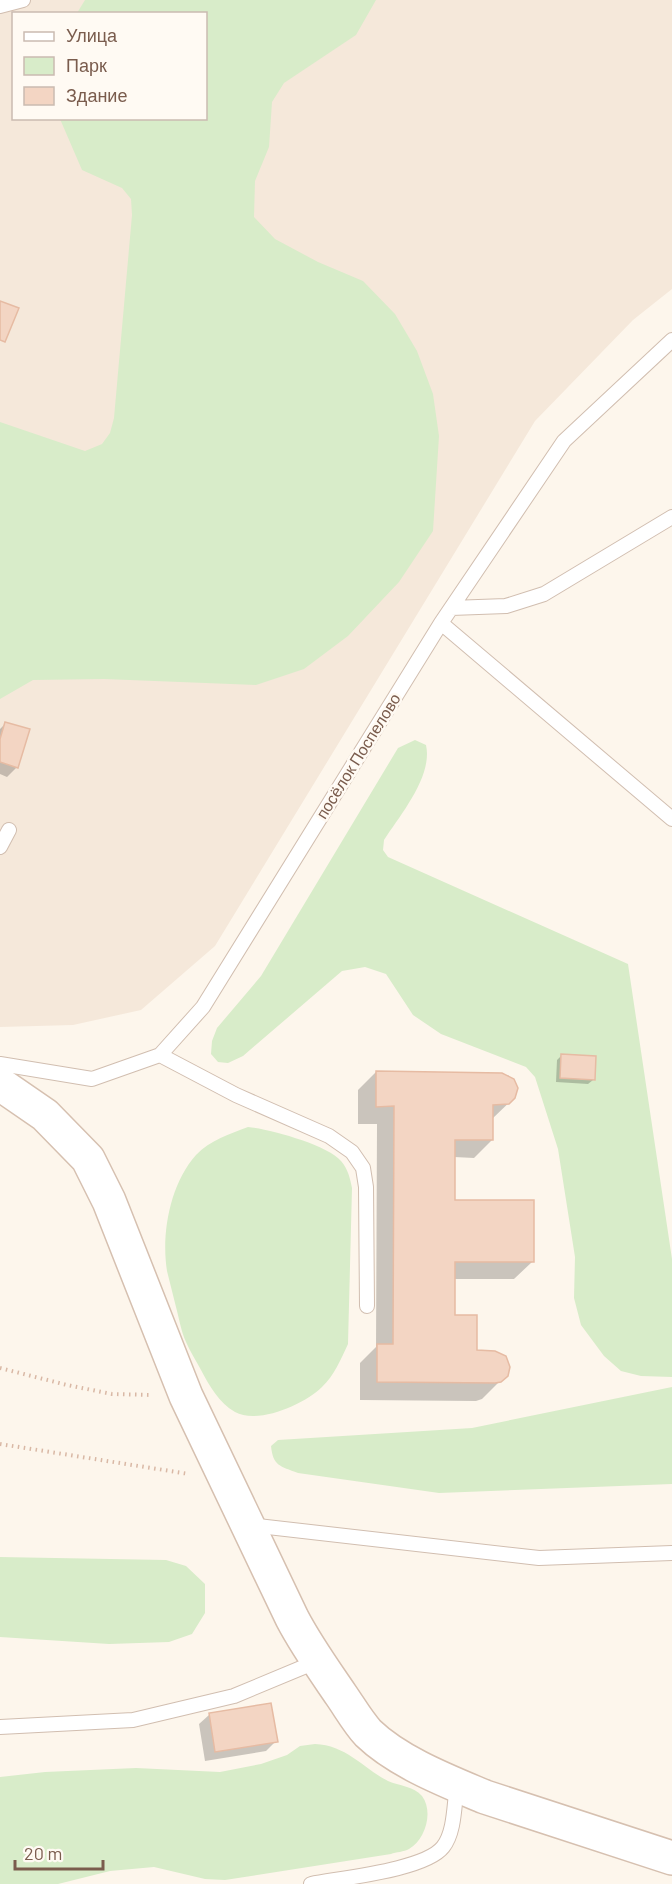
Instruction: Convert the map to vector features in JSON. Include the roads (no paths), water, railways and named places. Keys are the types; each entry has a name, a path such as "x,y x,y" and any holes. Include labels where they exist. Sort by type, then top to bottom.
{"main road":[{"path":"0,1084 45,1115 88,1159 110,1202 186,1396 299,1632 368,1732 384,1746 405,1759 485,1797 672,1858"}],"lane":[{"path":"0,6 23,0"},
{"name":"посёлок Поспелово","path":"0,1064 92,1079 160,1055 203,1007 441,623 564,441 670,344"},
{"path":"451,608 506,606 544,594 672,517"},
{"path":"441,623 672,819"},
{"path":"0,847 9,830"},
{"path":"160,1055 236,1095 328,1136 352,1152 363,1168 366,1187 367,1306"},
{"path":"247,1524 539,1558 672,1553"},
{"path":"0,1727 133,1720 234,1696 318,1661"},
{"path":"311,1884 404,1866 434,1856 444,1846 450,1831 457,1785"}]}
